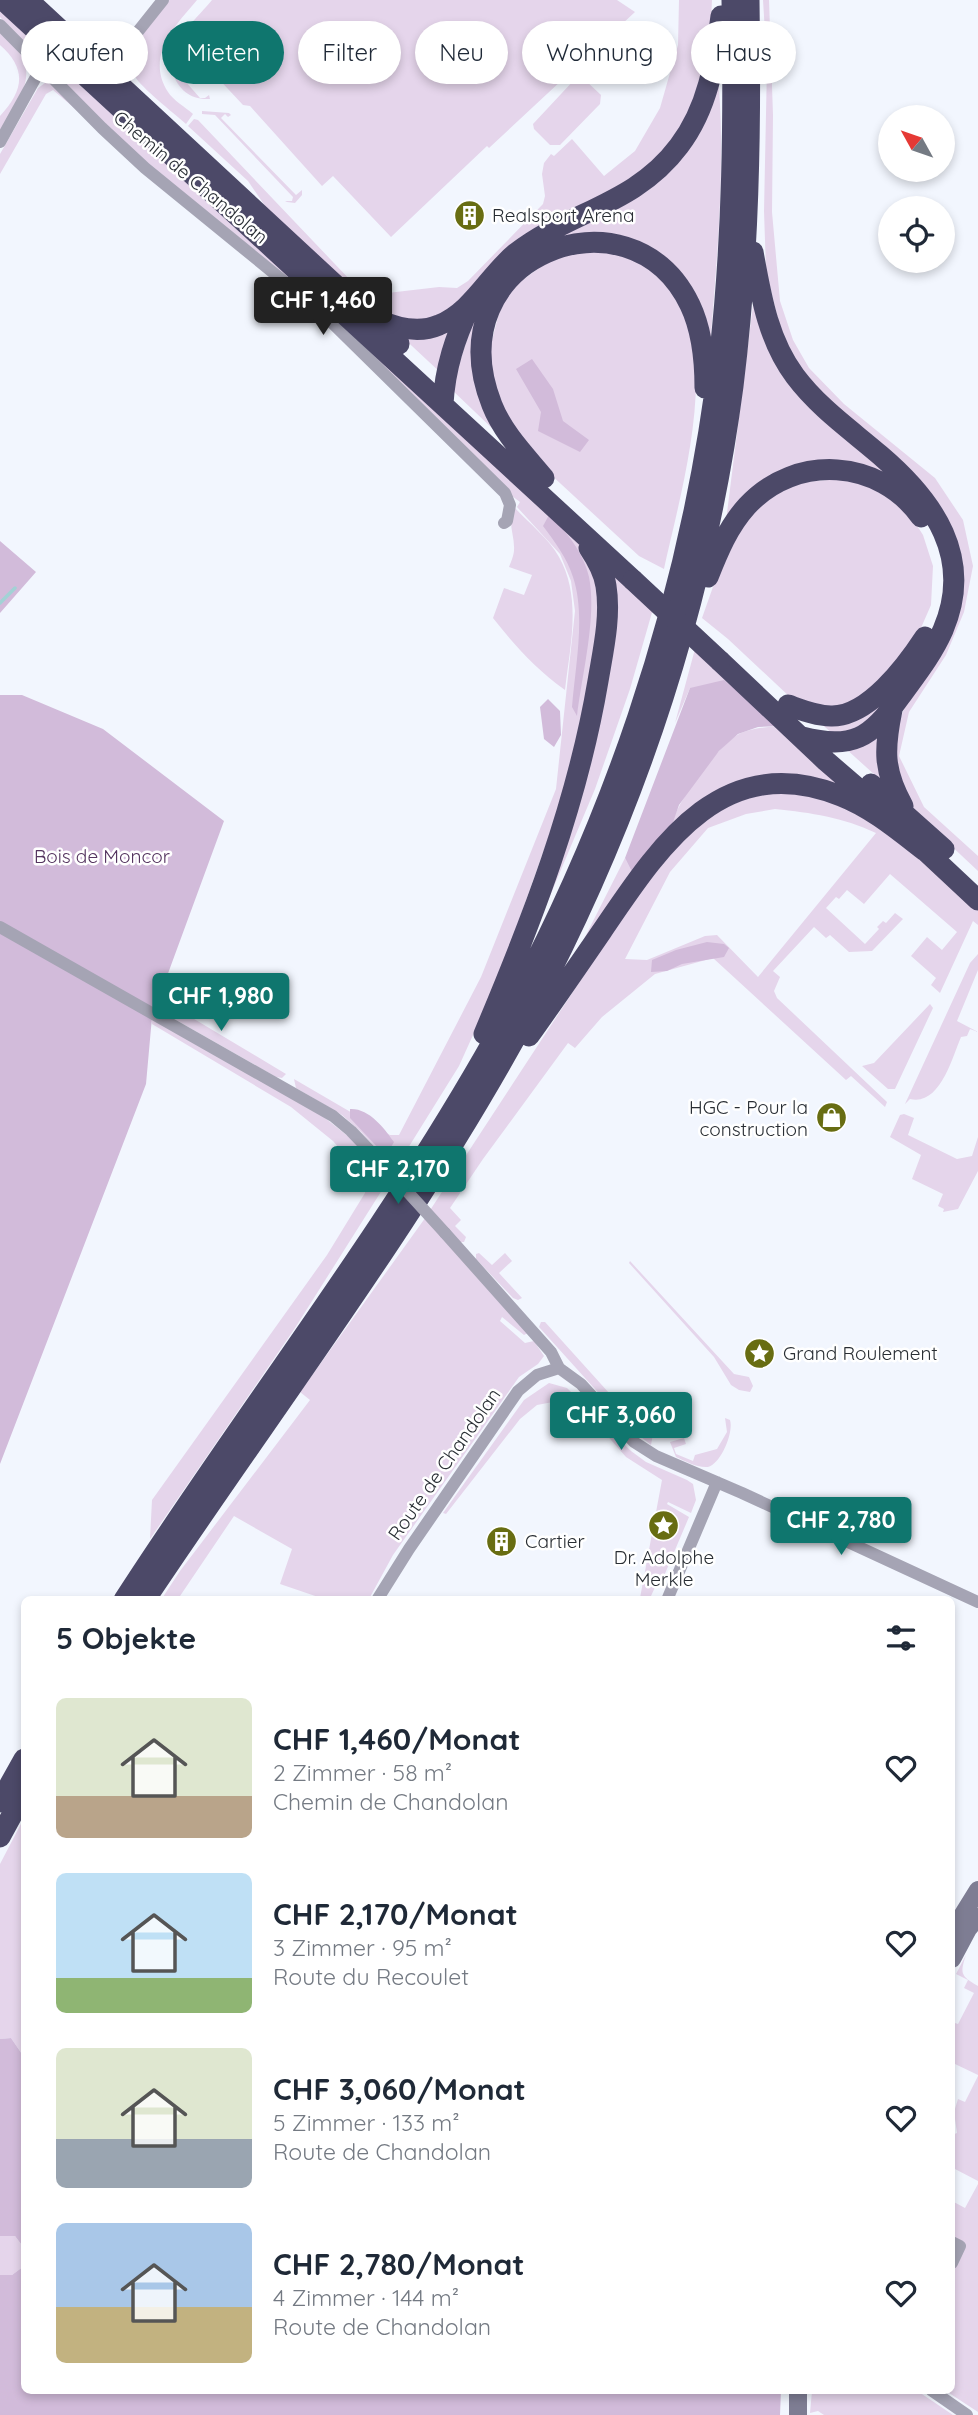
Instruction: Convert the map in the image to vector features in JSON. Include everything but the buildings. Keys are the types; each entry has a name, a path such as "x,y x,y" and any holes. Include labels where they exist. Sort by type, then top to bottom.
{"highway":[{"path":"2,0 28,21"},
{"path":"28,0 47,21"},
{"path":"362,309 386,323 405,328 422,330 445,323 472,301 495,272 524,247 550,231 629,192 670,158 691,128 705,97 716,57 723,0"},
{"path":"127,1596 359,1255 450,1115 544,947 614,786 646,695 669,617 688,540 706,447 720,350 728,253 733,114 732,0"},
{"path":"148,1596 377,1259 443,1157 514,1039 577,917 634,782 673,664 705,544 723,450 737,353 747,223 749,0"},
{"path":"106,84 362,309 444,397 544,478"},
{"path":"106,84 444,397 572,523 635,572"},
{"path":"747,223 767,320 775,343 789,368 822,406 915,487 935,515 948,544 953,584 947,618 935,646 878,724 863,736 852,740 826,744 802,737"},
{"path":"706,447 705,378 698,324 681,289 655,263 614,244 575,243 536,257 516,271 502,286 484,323 481,364 485,387 509,435 544,478 635,572 722,653 826,761 879,806 978,900"},
{"path":"444,397 446,370 472,301"},
{"path":"673,664 720,547 747,507 770,487 805,472 834,469 865,475 898,492 918,513 929,530 938,554 940,572 936,611 928,632 916,650 884,687 861,707 848,714 831,716 788,705"},
{"path":"450,1115 539,897 566,816 590,725 603,650 607,597 598,562 572,523"},
{"path":"722,653 788,705 826,744 978,881"},
{"path":"892,708 886,743 888,772 895,791 912,819"},
{"path":"443,1157 650,861 677,831 710,805 731,795 760,787 792,785 820,789 864,807 925,851"},
{"path":"0,1802 21,1764"},
{"path":"0,1837 21,1798"}],"main road":[{"path":"955,1927 978,1890"},
{"path":"955,1953 978,1917"},
{"path":"798,2394 798,2415"}],"street":[{"path":"139,21 156,0"},
{"path":"146,21 163,0"},
{"name":"Chemin de Chandolan","path":"0,25 21,46"},
{"path":"0,142 32,84"},
{"name":"Chemin de Chandolan","path":"59,84 102,128 178,197 319,310 505,493 510,505 507,523"},
{"path":"0,927 333,1116 351,1131 446,1233 551,1352 559,1368 581,1384 634,1442 656,1456 978,1602"},
{"name":"Route de Chandolan","path":"379,1596 408,1549 518,1391 537,1375 559,1368"},
{"path":"669,1596 717,1482"},
{"path":"937,2394 967,2415"}],"shaded area":[{"path":"169,0 197,0 179,21 162,21 162,84 176,101 193,114 186,124 141,84 148,84 148,27"},
{"path":"212,0 617,0 635,12 625,21 522,21 522,84 558,84 489,148 487,146 391,237 333,176 322,186 250,106 243,105 223,84 284,84 284,21 193,21"},
{"path":"679,0 712,0 711,21 691,21 691,84 703,84 698,99 681,133 659,160 460,303 424,325 372,309 272,216 248,181 188,126 194,119 198,120 371,302 379,294 439,287 457,288 468,281 543,204 545,196 542,174 544,163 551,154 554,156 572,139 604,176 635,151 660,108 667,84 677,84"},
{"path":"763,0 769,0 770,21 764,21"},
{"path":"0,11 21,30 21,39 0,17"},
{"path":"0,33 19,52 21,84 25,84 0,132 0,116 14,97 19,80 15,63 0,45"},
{"path":"44,84 52,84 100,130 53,90 46,94 0,174 0,154 38,88"},
{"path":"63,84 79,84 579,543 597,583 599,607 594,654 567,785 497,982 459,1066 395,1169 342,1115 296,1088 294,1079 390,1135 399,1135 481,977 556,789 575,611 571,581 560,554 517,507 520,502 387,373 103,126"},
{"path":"178,84 188,84 200,98 209,95 210,99 197,98 186,93"},
{"path":"570,84 589,84 601,95 600,104 560,145 550,145 534,129 533,124"},
{"path":"767,84 772,84 772,212 780,301 793,340 809,368 844,404 935,478 963,520 973,566 964,612 946,655 909,712 899,756 924,807 978,856 978,871 913,810 895,780 897,727 906,704 940,653 957,546 802,373 784,344 766,270 764,211"},
{"path":"716,87 719,88 721,120 721,184 710,346 668,268 579,238 484,309 496,432 451,389 478,305 537,246 626,202"},
{"path":"202,111 229,113 231,115 228,117 225,114 221,118 296,195 302,190 302,195 295,203 285,201 292,201 293,197 215,115 202,114"},
{"path":"600,250 638,263 659,275 680,301 692,335 696,373 694,415 688,458 664,569 639,556 535,460 500,404 488,356 502,301 521,278 567,252"},
{"path":"754,297 770,341 792,380 822,414 887,468 911,492 934,524 946,561 946,600 941,620 931,641 879,716 847,733 834,735 817,720 844,718 865,709 883,694 923,650 940,616 945,589 944,563 937,538 926,516 909,496 888,480 853,467 816,464 789,471 763,486 729,522 726,521"},
{"path":"455,325 442,374 398,333"},
{"path":"851,478 879,488 907,510 923,535 933,566 931,605 917,637 878,682 857,702 832,711 791,698 702,618 720,567 740,527 763,500 792,483"},
{"path":"515,508 550,544 566,573 572,622 565,690 526,657 493,618 504,588 524,595 532,575 509,567 514,552 511,523"},
{"path":"607,569 653,609 630,689 595,789 520,967 581,785"},
{"path":"695,649 855,794 776,779 671,828 688,791 721,749 741,733 779,726 690,688 675,723"},
{"path":"885,725 886,785 845,748"},
{"path":"787,792 817,795 882,825 978,910 978,925 973,921 940,993 931,985 936,978 911,956 927,937 942,950 957,932 890,874 864,904 847,890 826,908 865,944 879,929 877,927 883,921 886,923 895,913 903,919 872,951 849,952 830,935 826,938 814,927 773,971 780,977 774,991 777,998 887,1102 885,1107 851,1076 846,1080 713,958 655,974 602,1017 575,1048 568,1043 450,1208 461,1220 455,1226 466,1237 464,1242 461,1242 528,1333 524,1335 502,1317 500,1321 525,1343 534,1341 544,1356 538,1364 519,1377 393,1555 371,1596 315,1596 280,1584 292,1549 234,1516 180,1596 164,1596 310,1400 300,1392 423,1221 646,880 701,819 754,795","holes":["775,809 839,819 876,833 758,977 717,935 705,936 647,960 625,959 670,872 708,828 746,814"]},
{"path":"625,858 633,874 584,939"},
{"path":"978,954 978,970 957,1021 978,1032 970,1029 967,1036 961,1037 949,1068 937,1088 929,1095 910,1099 905,1104 970,963"},
{"path":"159,998 286,1074 282,1078 276,1077 155,1008"},
{"path":"930,1004 933,1008 895,1089 888,1089 862,1066 874,1063"},
{"path":"151,1017 320,1114 354,1141 389,1179 295,1328 150,1539 152,1500 327,1255 365,1193 366,1180 333,1141 291,1107 152,1024"},
{"path":"900,1115 914,1118 908,1135 957,1159 972,1156 978,1137 978,1171 958,1209 943,1212 944,1209 938,1206 943,1194 912,1179 921,1155 890,1137"},
{"path":"479,1253 492,1265 505,1253 512,1261 499,1273 522,1298 513,1298 476,1259 476,1254"},
{"path":"630,1261 734,1374 749,1377 753,1386 750,1392 731,1385 714,1357"},
{"path":"541,1322 545,1322 637,1424 653,1434 651,1445 631,1429 539,1327"},
{"path":"549,1383 567,1388 631,1451 646,1462 693,1484 696,1500 691,1513 668,1502 667,1504 689,1517 661,1583 657,1583 651,1596 640,1596 662,1480 626,1457 579,1407 553,1402 537,1405 520,1419 446,1514 443,1513 524,1400"},
{"path":"725,1418 730,1420 731,1425 728,1439 722,1454 713,1465 700,1466 676,1457 670,1442 684,1438 686,1444 674,1448 676,1454 693,1461 695,1455 717,1449 727,1432"},
{"path":"21,1824 21,2053 11,2038 0,2039 0,1864"},
{"path":"966,1955 963,1973 978,1986 978,2075 955,2064 955,2023 958,2024 974,1993 964,1988 968,1980 956,1974"},
{"path":"978,2076 978,2181 955,2169 955,2109 958,2099 965,2102"},
{"path":"978,2184 978,2412 951,2394 955,2394 955,2203 965,2208"},
{"path":"0,2236 15,2236 21,2244 21,2268 12,2275 0,2275"},
{"path":"812,2394 922,2394 953,2415 824,2415 818,2411 810,2413"}],"green space":[{"path":"532,359 553,389 563,421 589,440 580,452 538,431 541,412 516,369"},
{"path":"549,515 573,543 589,577 590,627 577,716 572,707 579,625 577,592 567,563 543,526"},
{"path":"0,541 36,572 0,613"},
{"path":"724,680 780,726 758,727 738,734 719,751 679,805 671,828 633,874 625,858 690,688"},
{"name":"Bois de Moncor","path":"0,695 22,695 103,729 224,821 152,1017 146,1084 0,1464"},
{"path":"548,699 560,711 561,735 554,747 544,739 540,707"},
{"path":"707,942 724,944 729,948 724,957 682,964 667,971 651,972 652,960"},
{"path":"350,1109 370,1115 381,1125 394,1142 390,1149 381,1151 350,1118"},
{"path":"11,2038 21,2053 21,2244 15,2236 0,2236 0,2039"},
{"path":"21,2268 21,2394 781,2394 780,2415 0,2415 0,2275 12,2275"}],"waterway":[{"path":"0,603 15,588"}],"place":[{"name":"Realsport Arena","path":"469,215"},
{"name":"HGC - Pour la construction","path":"831,1118"},
{"name":"Grand Roulement","path":"760,1353"},
{"name":"Dr. Adolphe Merkle","path":"664,1526"},
{"name":"Cartier","path":"502,1541"}]}
